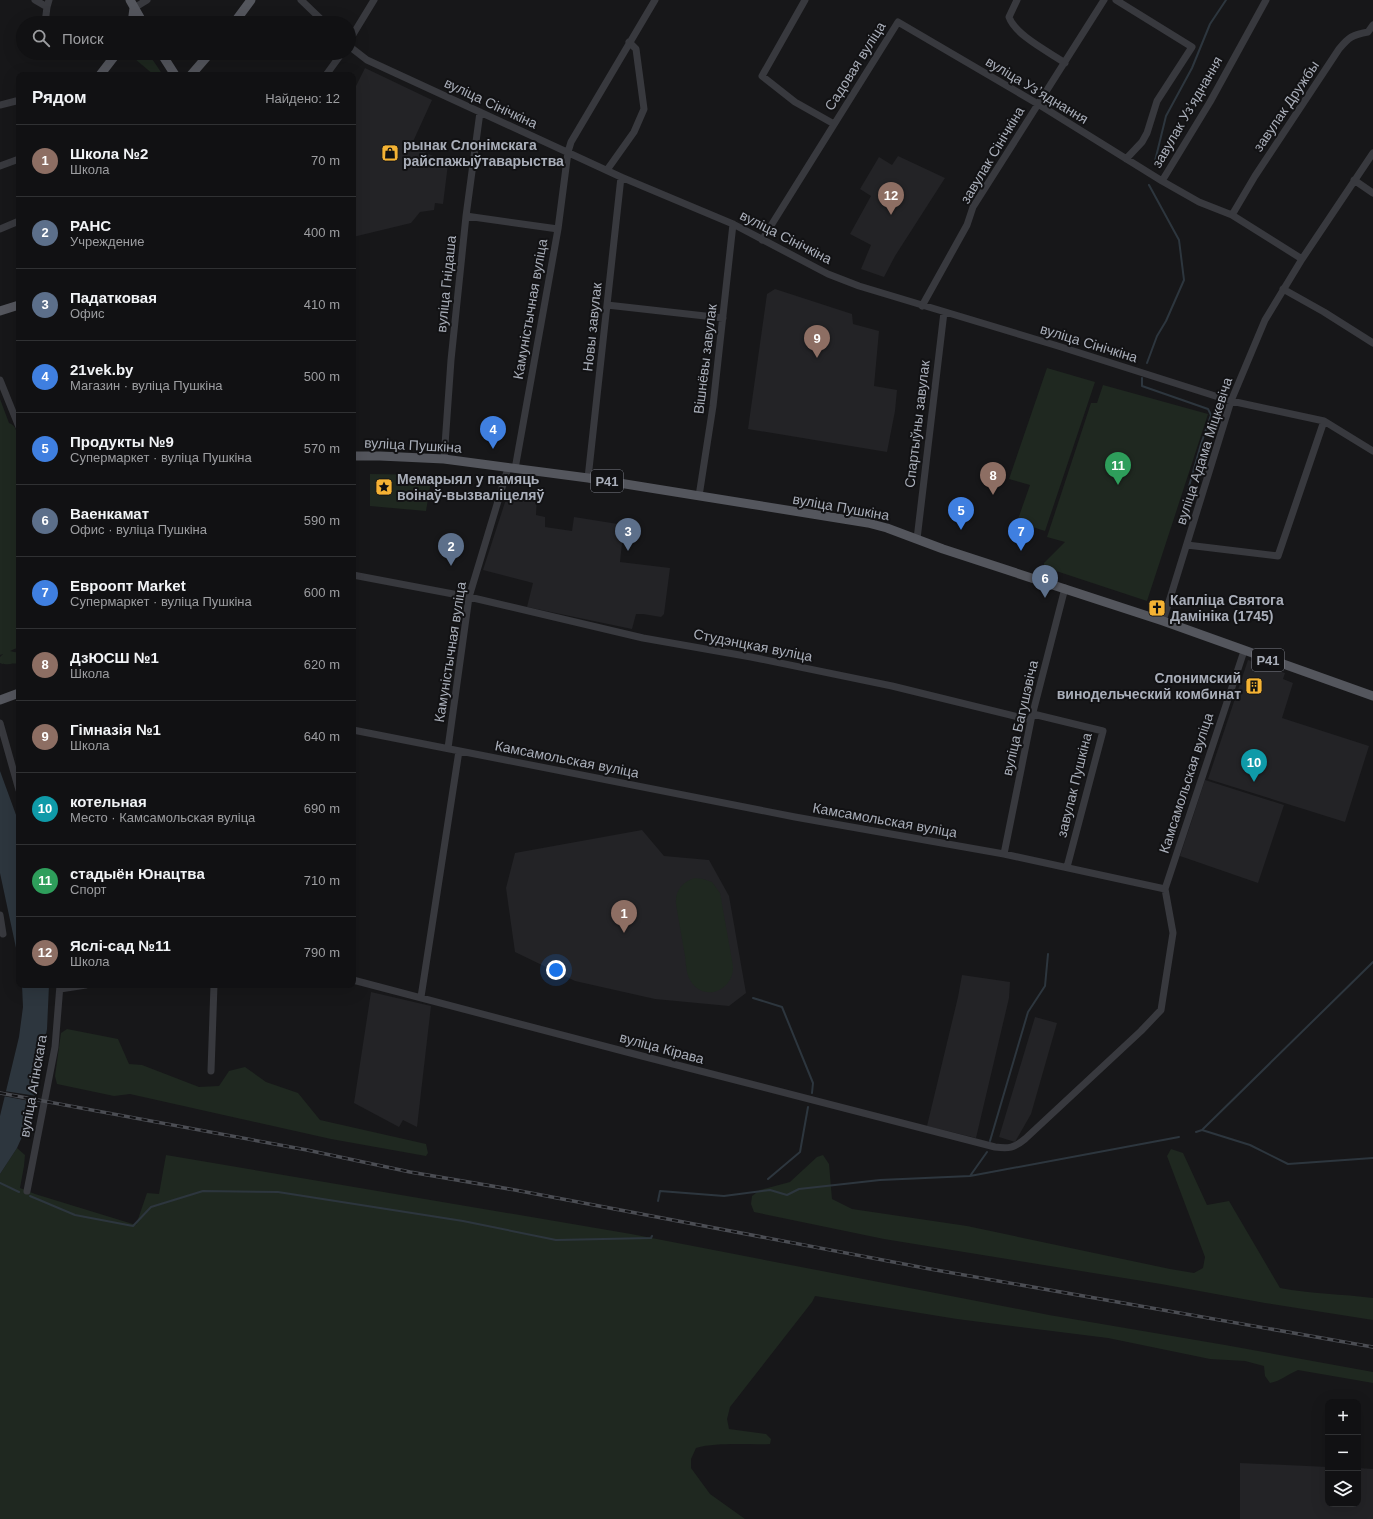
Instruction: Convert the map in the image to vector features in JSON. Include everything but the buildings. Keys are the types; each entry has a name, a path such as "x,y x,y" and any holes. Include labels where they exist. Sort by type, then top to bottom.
{"main road":[{"path":"239,16 251,0"},
{"path":"132,4 132,16"},
{"path":"132,4 139,16"},
{"path":"102,72 112,60"},
{"path":"165,60 173,72"},
{"path":"194,72 204,60"},
{"path":"0,311 16,306"},
{"name":"вуліца Пушкіна","path":"356,456 444,459 588,478 868,523 887,528 1065,588 1373,696"},
{"path":"0,700 16,694"}],"street":[{"path":"35,0 48,4 46,16"},
{"path":"132,4 147,0"},
{"path":"301,0 318,16"},
{"path":"356,30 374,0"},
{"name":"Камуністычная вуліца","path":"448,748 469,598 511,469 558,229 568,152 571,142 655,0"},
{"name":"Садовая вуліца","path":"805,0 762,76 795,102 834,124"},
{"path":"1017,0 1009,17 1011,23 1018,31 1065,63"},
{"name":"завулак Сінічкіна","path":"922,306 967,225 973,207 1104,0"},
{"path":"1116,0 1192,47 1157,100 1147,132 1142,142 1126,159"},
{"name":"завулак Узʼяднання","path":"1266,0 1213,96 1162,181 1199,202 1232,215 1302,259"},
{"name":"Садовая вуліца","path":"762,240 898,22"},
{"name":"вуліца Узʼяднання","path":"898,22 1038,104 1162,181"},
{"name":"завулак Дружбы","path":"1232,215 1255,176 1339,49 1348,38 1356,34 1368,32 1373,25"},
{"path":"607,170 634,132 644,109 636,49 629,42"},
{"name":"вуліца Сінічкіна","path":"356,51 367,60 607,170 621,178 733,224 828,274 858,286 1231,401 1324,421"},
{"path":"328,72 337,60"},
{"path":"0,105 16,101"},
{"name":"вуліца Гнідаша","path":"444,459 466,216 480,112"},
{"name":"вуліца Адама Міцкевіча","path":"1163,622 1231,401 1265,320 1302,259 1373,153"},
{"path":"0,166 16,160"},
{"name":"Новы завулак","path":"588,478 621,178"},
{"path":"1354,180 1373,193"},
{"path":"466,216 558,229"},
{"path":"0,229 16,222"},
{"name":"Вішнёвы завулак","path":"699,496 713,406 733,224"},
{"path":"1283,289 1324,312 1373,343"},
{"path":"607,305 723,318"},
{"name":"Спартыўны завулак","path":"917,539 944,312"},
{"path":"0,380 16,420"},
{"path":"1187,544 1278,556 1324,421 1373,452"},
{"name":"Студэнцкая вуліца","path":"356,576 469,598 642,638 751,657 1032,717"},
{"name":"вуліца Багушэвіча","path":"1004,854 1032,717 1065,588"},
{"name":"Камсамольская вуліца","path":"356,731 795,817 1004,854 1165,889 1244,651"},
{"name":"завулак Пушкіна","path":"1032,717 1103,731 1067,867"},
{"path":"0,723 16,779"},
{"path":"421,997 459,751"},
{"name":"вуліца Кірава","path":"356,981 995,1147 1007,1148 1016,1146 1124,1047 1160,1010 1173,933 1165,889"},
{"path":"0,915 3,934"},
{"name":"вуліца Агінскага","path":"27,1191 55,1047 60,988"},
{"path":"211,1071 214,988"}],"shaded area":[{"path":"136,60 153,60 161,72 150,72"},
{"name":"рынак Слонімскага райспажыўтаварыства","path":"365,68 432,100 411,146 448,164 443,204 435,203 434,210 420,212 411,223 356,236 356,86"},
{"path":"898,156 945,178 895,256 884,277 861,269 871,245 850,234 871,196 860,189 879,157 892,165"},
{"path":"775,289 852,314 853,324 879,331 874,386 897,390 895,411 887,452 748,429 767,294"},
{"path":"1047,368 1095,382 1045,531 1017,522 1030,485 1009,479"},
{"path":"1103,385 1208,414 1147,601 1044,567 1044,563 1065,542 1047,537 1091,403 1097,403"},
{"path":"0,399 9,423 16,430 16,648 10,651 16,652 16,663 0,663 0,657 3,654 0,655"},
{"path":"370,474 432,475 426,511 370,506"},
{"path":"508,493 537,496 536,515 545,517 545,527 572,531 574,517 624,525 620,562 670,568 664,614 661,617 636,614 632,629 527,607 533,583 483,570"},
{"path":"1248,660 1285,673 1283,679 1293,683 1282,718 1369,746 1345,822 1208,779"},
{"path":"0,771 16,815 16,948 0,873"},
{"path":"1205,780 1284,805 1258,883 1180,856"},
{"path":"642,830 664,856 709,860 729,896 746,993 729,1006 655,999 575,981 515,952 506,888 515,853"},
{"path":"695,878 712,882 720,893 733,966 732,975 729,982 717,991 702,991 696,987 690,980 687,971 676,899 680,888 686,882"},
{"path":"962,975 1010,982 1009,998 976,1138 927,1126"},
{"path":"22,988 49,988 47,1029 40,1068 41,1075 25,1130 17,1148 0,1174 0,1116 19,1037 23,1007"},
{"path":"371,992 431,1006 417,1127 403,1120 399,1127 354,1103"},
{"path":"1035,1017 1057,1023 1031,1114 1015,1142 999,1137"},
{"path":"67,1029 118,1039 129,1064 142,1065 199,1087 219,1086 229,1071 245,1067 266,1082 298,1093 320,1120 426,1144 428,1153 426,1156 331,1139 130,1094 114,1096 57,1084 55,1076 61,1033"},
{"path":"17,1148 25,1155 20,1188 136,1225 147,1193 159,1194 166,1155 631,1234 1049,1315 1373,1372 1373,1383 1298,1370 1278,1381 1270,1383 1265,1376 1264,1366 1245,1361 1210,1359 1108,1338 957,1319 815,1296 812,1302 730,1407 727,1419 729,1429 766,1434 771,1439 770,1444 723,1444 705,1446 696,1448 691,1459 691,1468 710,1494 745,1519 0,1519 0,1174"},
{"path":"1171,1149 1183,1153 1207,1205 1229,1201 1280,1288 1303,1292 1373,1298 1373,1320 884,1239 754,1212 751,1204 752,1196 760,1190 790,1182 817,1157 823,1155 829,1164 832,1199 852,1209 967,1226 1194,1273 1203,1268 1205,1257 1167,1156"},
{"path":"1240,1463 1325,1467 1325,1507 1361,1507 1361,1468 1373,1469 1373,1519 1240,1519"}],"pier":[{"path":"4,1091 37,1096 35,1102 3,1096"}],"waterway":[{"path":"1154,165 1166,116 1192,68 1210,24 1226,0"},
{"path":"1147,363 1157,336 1166,321 1184,280 1179,240 1149,185"},
{"path":"1142,378 1142,386 1208,409 1211,415 1182,511"},
{"path":"990,1141 1028,1012 1045,986 1048,954"},
{"path":"1196,1132 1202,1130 1373,962"},
{"path":"753,998 782,1007 813,1083 812,1093"},
{"path":"768,1179 800,1152 808,1107"},
{"path":"1202,1130 1250,1145 1288,1164 1373,1158"},
{"path":"658,1201 660,1191 724,1196 770,1190 787,1195 799,1189 880,1180 970,1176 1179,1137"},
{"path":"970,1176 987,1152"},
{"path":"0,1183 19,1192"},
{"path":"30,1196 75,1215 133,1226 151,1207 203,1191 278,1192 463,1221 556,1240 651,1238 652,1236"}],"railway":[{"path":"0,1093 307,1150 410,1172 515,1190 930,1269 1373,1347"}],"place":[{"name":"рынак Слонімскага райспажыўтаварыства","path":"390,153"},
{"name":"Яслі-сад №11","path":"891,215"},
{"name":"Гімназія №1","path":"817,358"},
{"name":"21vek.by","path":"493,449"},
{"name":"стадыён Юнацтва","path":"1118,485"},
{"name":"Мемарыял у памяць воінаў-вызваліцеляў","path":"384,487"},
{"name":"ДзЮСШ №1","path":"993,495"},
{"name":"Продукты №9","path":"961,530"},
{"name":"Падатковая","path":"628,551"},
{"name":"Евроопт Market","path":"1021,551"},
{"name":"РАНС","path":"451,566"},
{"name":"Ваенкамат","path":"1045,598"},
{"name":"Капліца Святога Дамініка (1745)","path":"1157,608"},
{"name":"Слонимский винодельческий комбинат","path":"1254,686"},
{"name":"котельная","path":"1254,782"},
{"name":"Школа №2","path":"624,933"}]}
